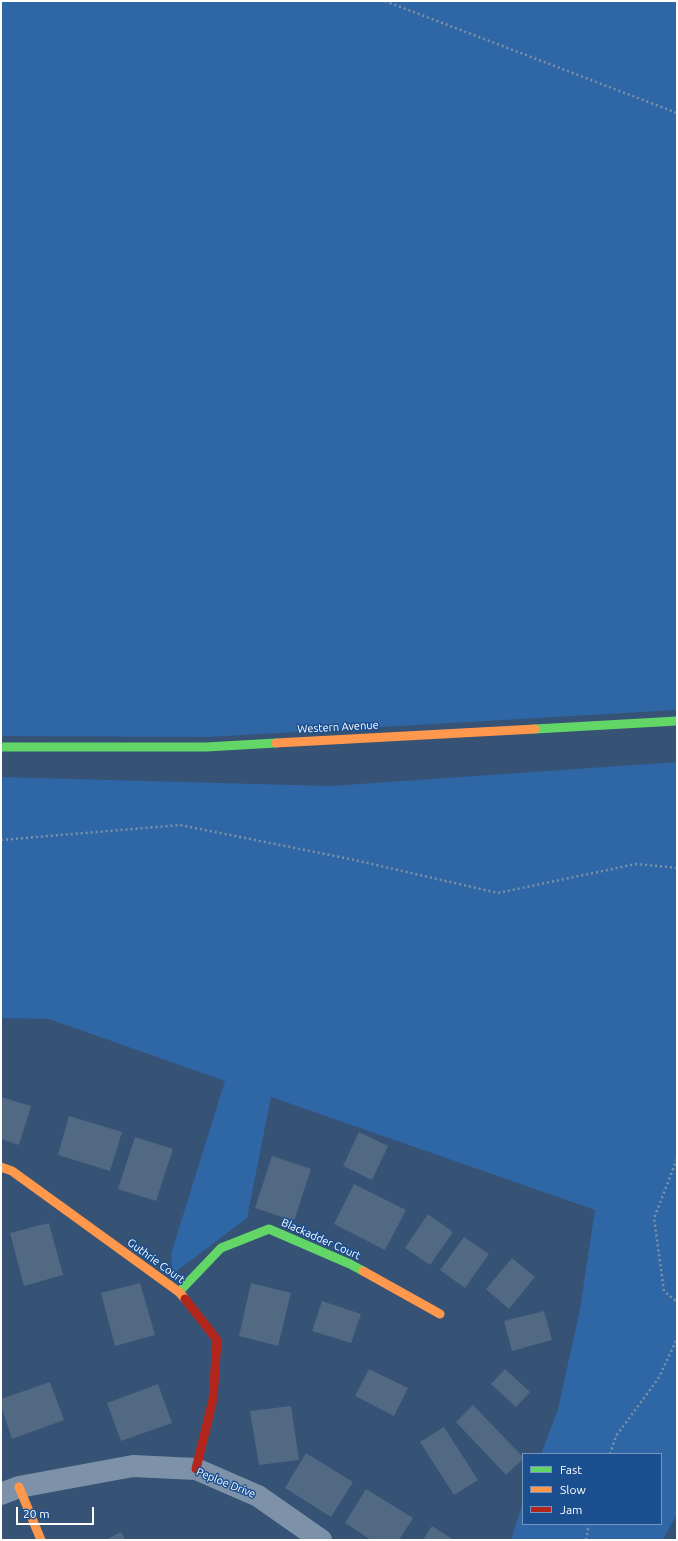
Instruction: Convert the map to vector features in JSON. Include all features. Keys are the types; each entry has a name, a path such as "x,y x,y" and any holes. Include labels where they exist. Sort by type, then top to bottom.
{"street":[{"name":"Western Avenue","path":"1,747 206,747 677,721"},
{"name":"Guthrie Court","path":"1,1167 12,1171 179,1292 217,1340 213,1399 196,1469"},
{"name":"Blackadder Court","path":"179,1292 221,1248 269,1228 350,1264 440,1314"},
{"name":"Peploe Drive","path":"10,1490 133,1466 196,1469 258,1496 322,1540"},
{"path":"10,1490 41,1540"}],"path":[{"path":"385,1 677,113"},
{"path":"1,840 180,825 350,859 498,893 636,864 677,868"},
{"path":"677,1158 654,1218 664,1291 677,1302"},
{"path":"610,1453 616,1436 658,1379 677,1339"},
{"path":"586,1540 589,1525"}],"shaded area":[{"path":"1,1 677,1 677,710 209,737 1,736"},
{"path":"677,762 677,1514 663,1540 511,1540 522,1505 522,1525 662,1525 662,1453 541,1453 558,1409 580,1309 595,1210 271,1097 247,1218 173,1274 171,1254 225,1081 49,1019 1,1018 1,777 330,786"}],"building":[{"path":"1,1097 31,1106 19,1145 1,1139"},
{"path":"69,1116 122,1132 110,1171 58,1155"},
{"path":"359,1132 388,1146 372,1180 343,1166"},
{"path":"135,1137 173,1149 156,1201 118,1189"},
{"path":"272,1156 311,1169 294,1221 255,1208"},
{"path":"354,1184 406,1210 385,1250 334,1224"},
{"path":"428,1214 453,1232 430,1265 405,1248"},
{"path":"49,1223 63,1275 24,1286 10,1233"},
{"path":"464,1237 489,1254 465,1288 440,1270"},
{"path":"512,1258 535,1277 509,1309 486,1289"},
{"path":"140,1283 155,1335 115,1346 101,1293"},
{"path":"251,1283 291,1293 278,1346 239,1336"},
{"path":"322,1301 361,1314 351,1343 312,1331"},
{"path":"544,1311 552,1340 512,1351 504,1321"},
{"path":"369,1369 408,1388 394,1416 355,1396"},
{"path":"505,1369 530,1392 516,1407 491,1384"},
{"path":"50,1382 64,1420 12,1439 1,1406 1,1399"},
{"path":"158,1384 172,1423 121,1441 107,1403"},
{"path":"473,1405 522,1456 522,1460 506,1475 456,1422"},
{"path":"291,1406 299,1460 259,1465 250,1411"},
{"path":"444,1427 478,1480 454,1495 420,1442"},
{"path":"306,1453 353,1482 331,1517 285,1488"},
{"path":"366,1489 413,1518 399,1540 371,1540 345,1523"},
{"path":"432,1526 454,1540 423,1540"},
{"path":"121,1532 125,1540 106,1540"}],"traffic: fast":[{"path":"535,729 677,721"},
{"path":"1,747 206,747 276,743"},
{"path":"179,1292 221,1248 269,1229 363,1271"}],"traffic: slow":[{"path":"276,743 535,729"},
{"path":"1,1167 12,1171 179,1292 185,1299"},
{"path":"363,1271 440,1314"},
{"path":"19,1487 41,1540"}],"traffic: jam":[{"path":"185,1299 217,1340 213,1399 196,1469"}]}
